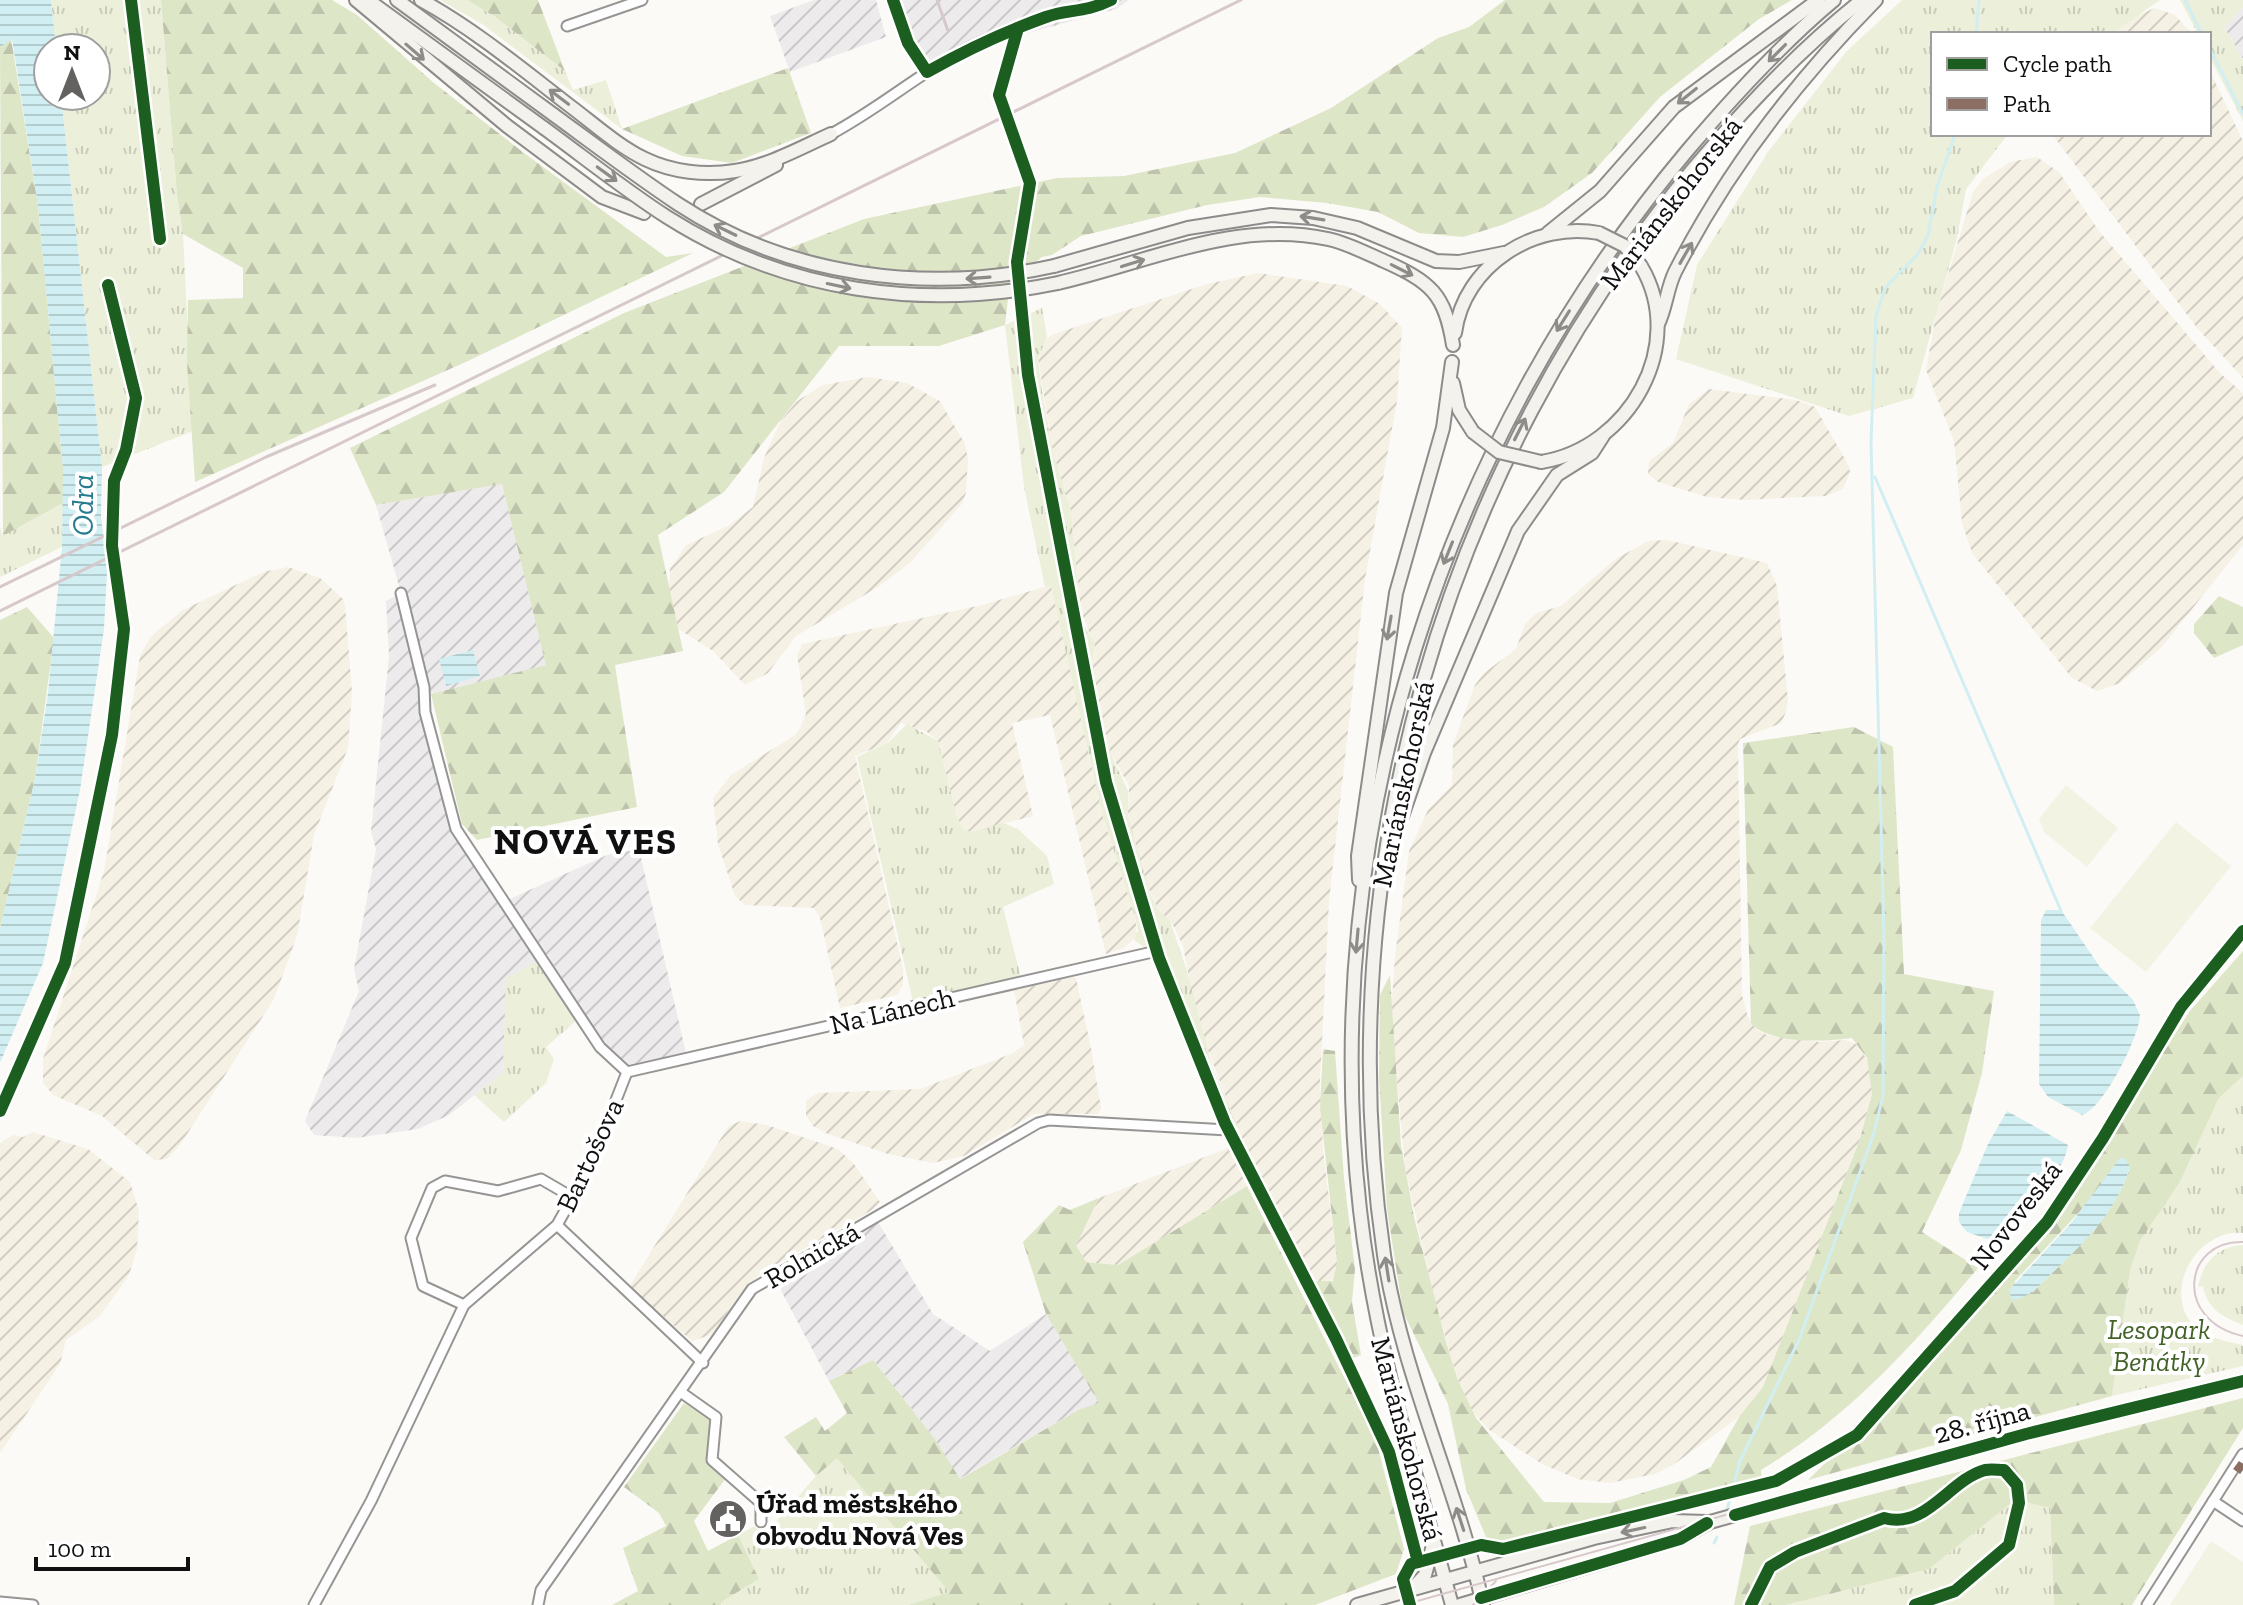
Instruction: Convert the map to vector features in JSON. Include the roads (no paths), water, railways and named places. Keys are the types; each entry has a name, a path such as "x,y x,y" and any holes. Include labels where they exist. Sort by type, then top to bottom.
{"main road":[{"path":"356,0 436,71 602,197 644,213"},
{"path":"368,0 667,217 739,255 779,271 822,283 897,295 978,296 1058,283 1225,238 1251,234 1307,235 1348,245 1424,282 1442,301 1453,345"},
{"path":"397,0 679,205 751,243 790,257 866,274 928,279 980,279 1054,266 1188,228 1271,215 1313,218 1357,228 1436,261 1459,262 1504,253 1548,233 1600,191 1674,107 1818,0"},
{"path":"421,0 473,33 612,138 645,158 670,168 691,173 737,171 771,161 831,134"},
{"name":"Mariánskohorská","path":"1452,1605 1379,1336 1359,1207 1352,1046 1360,902 1390,738 1425,608 1480,473 1523,388 1584,287 1654,190 1726,104 1834,0"},
{"name":"Mariánskohorská","path":"1482,1602 1408,1359 1384,1254 1369,1082 1377,904 1405,742 1443,613 1495,480 1519,430 1599,295 1666,201 1734,119 1824,31 1862,0"},
{"path":"1658,324 1673,275 1753,143 1795,86 1876,0"},
{"path":"701,204 831,134"},
{"path":"1452,362 1455,397 1473,432 1499,452 1541,462 1568,456 1603,436 1621,420 1639,394 1656,350 1658,324 1654,291 1641,266 1615,238 1599,233 1548,233"},
{"path":"1360,902 1358,856 1387,638 1403,567 1443,428 1453,345 1464,304 1483,275 1504,253"},
{"path":"1377,904 1386,888 1405,802 1518,531 1557,475 1592,453 1603,436"},
{"name":"28. října","path":"1357,1605 1659,1524 1710,1522 2011,1438 2243,1381"},
{"name":"28. října","path":"1460,1605 1482,1602 1680,1539 1710,1522"},
{"path":"1410,1589 1425,1575 1433,1538"}],"street":[{"path":"567,26 642,0"},
{"path":"893,0 908,43 927,72"},
{"path":"831,134 894,99 927,72 983,41 1050,15 1079,13 1111,0"},
{"path":"1020,300 1028,375 1106,782 1157,951 1228,1130 1362,1394"},
{"name":"Bartošova","path":"314,1605 371,1501 464,1305 557,1225 591,1164 627,1072 600,1047 456,829 425,712 424,687 401,593"},
{"name":"Novoveská","path":"1776,1481 1857,1435 2047,1222 2103,1138 2181,1007 2243,931"},
{"name":"Na Lánech","path":"627,1072 1157,951"},
{"name":"Rolnická","path":"538,1605 541,1590 752,1289 1038,1123 1049,1120 1228,1130"},
{"path":"464,1305 423,1286 416,1268 411,1238 432,1188 445,1181 498,1191 541,1179 572,1197"},
{"path":"557,1225 703,1363"},
{"path":"682,1393 716,1417 712,1460 761,1503 761,1522"},
{"path":"2147,1605 2213,1501 2239,1468 2243,1454"},
{"path":"2213,1501 2243,1521"},
{"path":"0,1602 33,1605"}],"water":[{"name":"Odra","path":"0,0 51,0 54,32 32,32 32,112 63,112 102,467 101,516 107,572 104,629 80,790 43,963 0,1063 0,929 35,779 48,693 62,547 63,468 38,205 12,39 0,47"},
{"path":"473,650 480,676 446,686 439,659"},
{"path":"2046,910 2061,910 2100,967 2133,1000 2140,1015 2133,1039 2109,1087 2100,1100 2082,1115 2048,1097 2039,1084 2041,920"},
{"path":"2007,1111 2068,1145 2059,1169 2040,1200 2017,1227 1996,1242 1967,1232 1959,1222 1959,1213 1988,1144"},
{"path":"2120,1158 2125,1158 2130,1167 2108,1212 2077,1249 2035,1290 2012,1300 2009,1290 2072,1222"}],"waterway":[{"path":"1976,32 1979,0"},
{"path":"2185,0 2201,32"},
{"path":"2211,51 2243,114"},
{"path":"1726,1514 1740,1461 1799,1340 1873,1136 1883,1096 1884,938 1871,442 1876,316 1885,288 1918,254 1928,235 1937,187 1954,136"},
{"path":"1875,477 2061,911"},
{"path":"1714,1543 1717,1537"}],"tram line":[{"path":"2243,1242 2223,1245 2208,1254 2198,1267 2194,1283 2196,1299 2205,1315 2220,1328 2243,1336"},
{"path":"1403,1605 1980,1444 2243,1378"},
{"path":"1473,1605 1496,1581"}],"railway":[{"path":"937,0 948,31"},
{"path":"0,611 1241,0"},
{"path":"0,587 266,457 435,385"}],"place":[{"name":"Úřad městského obvodu Nová Ves","path":"728,1519"}],"district":[{"name":"NOVÁ VES","path":"586,841"}],"park label":[{"name":"Lesopark Benátky","path":"2159,1345"}]}
